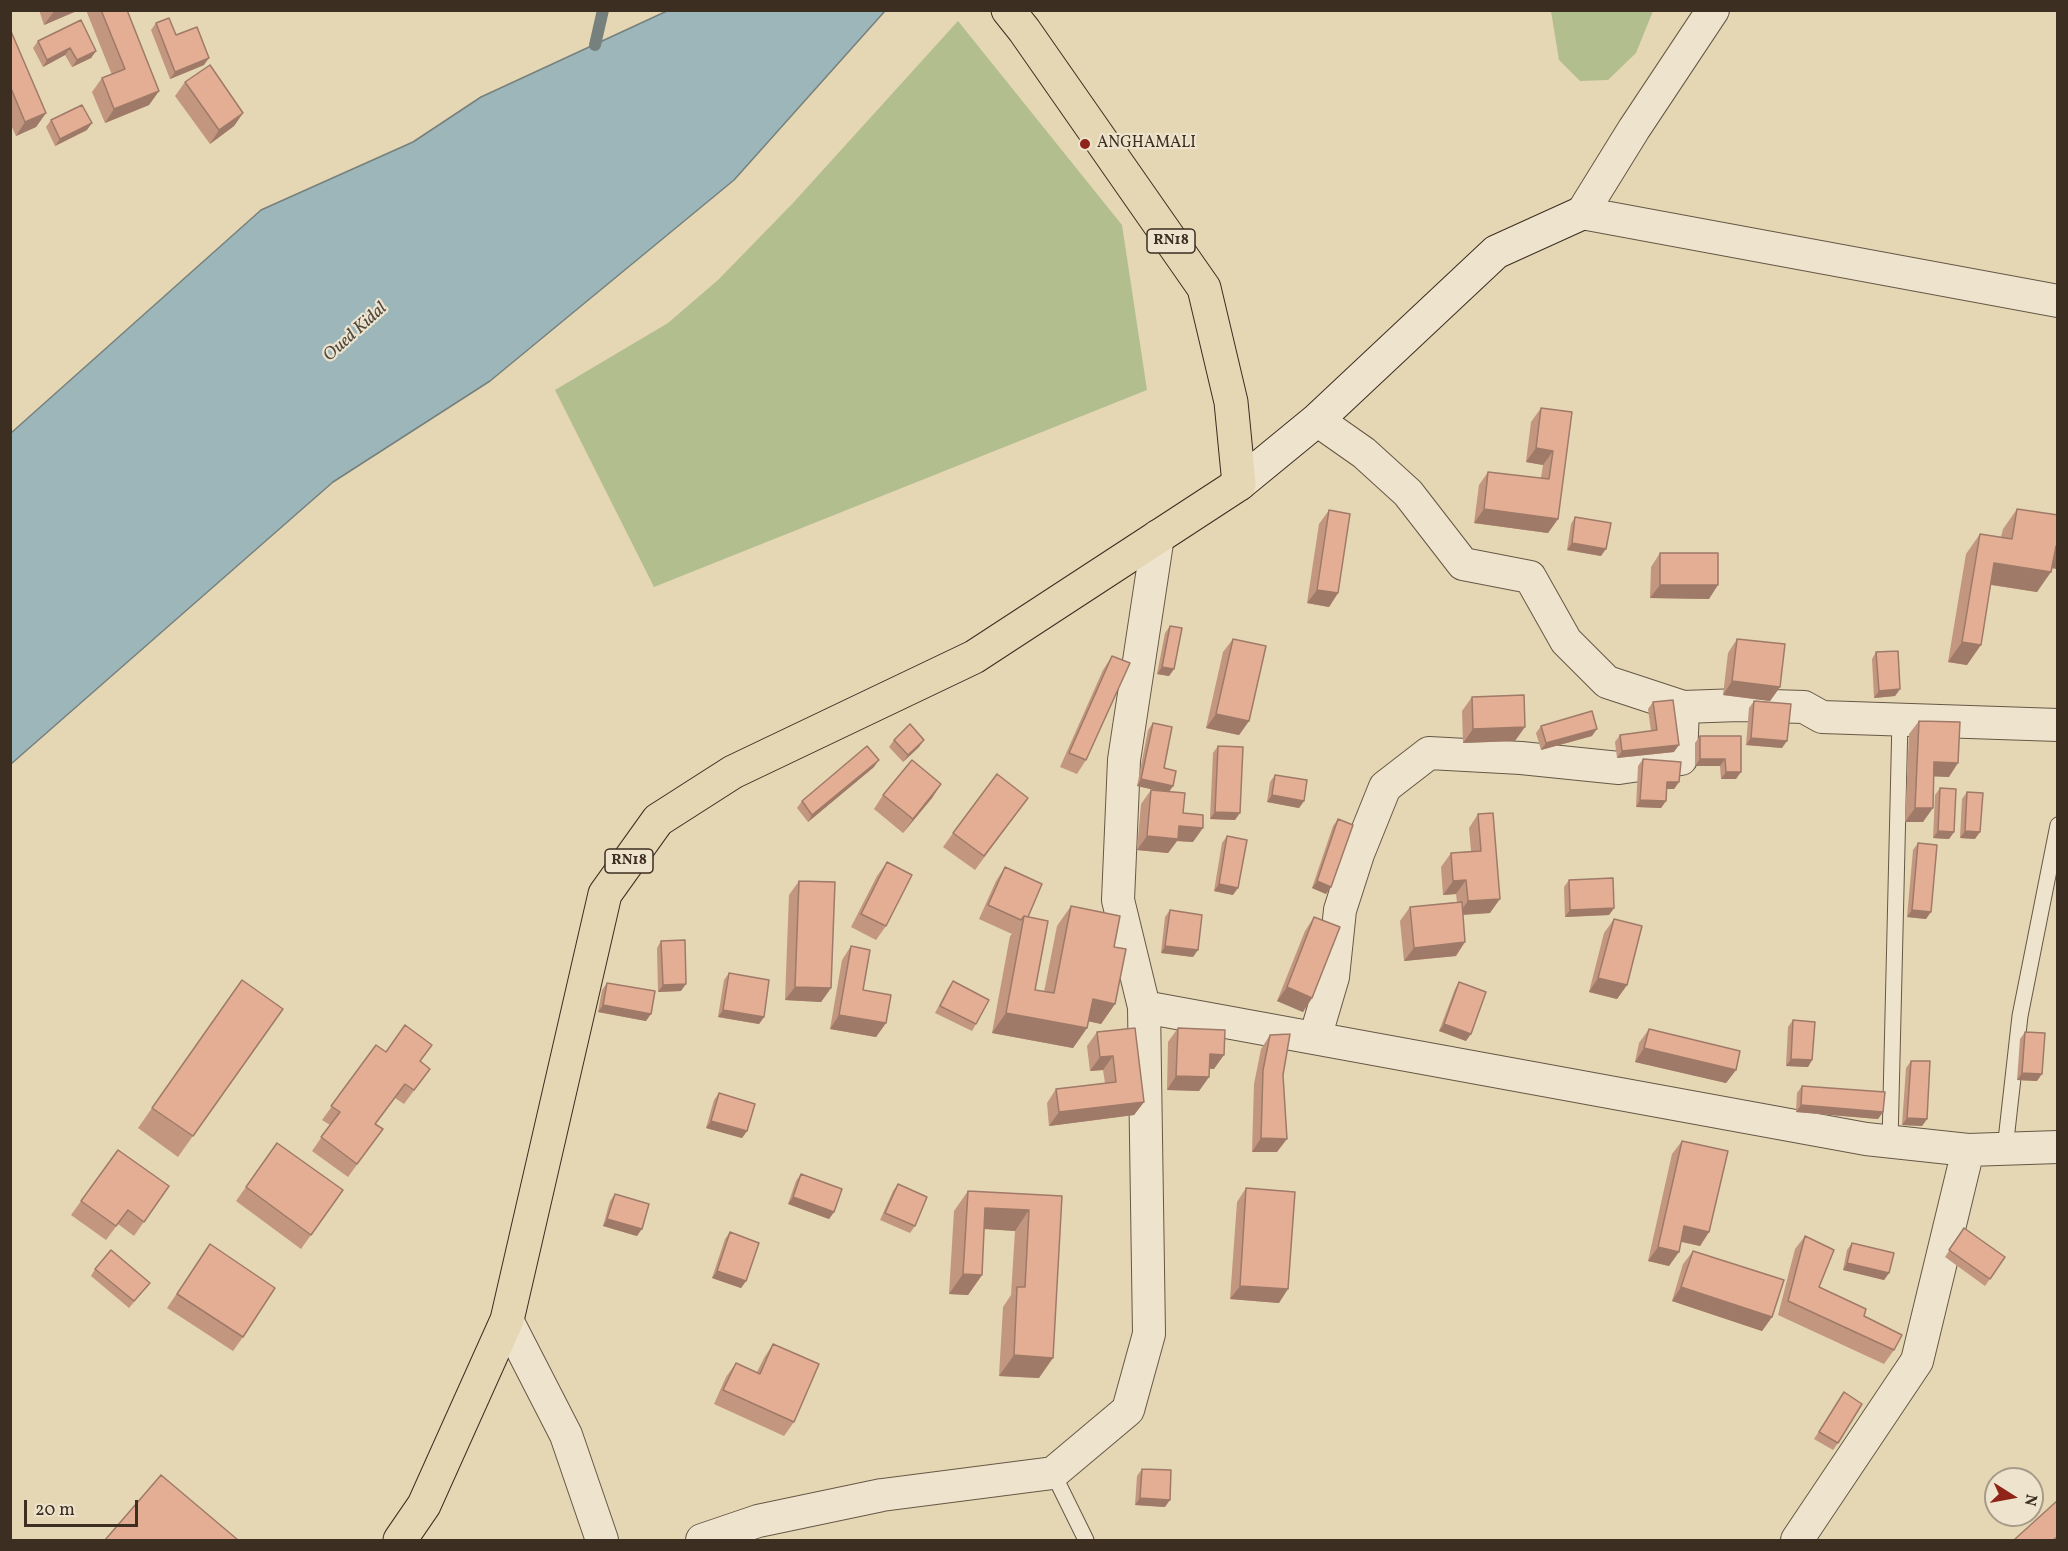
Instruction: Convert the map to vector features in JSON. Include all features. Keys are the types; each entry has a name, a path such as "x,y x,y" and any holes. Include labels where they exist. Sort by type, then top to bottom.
{"main road":[{"name":"RN18","path":"400,1540 424,1505 507,1320 605,894 658,820 733,772 974,657 1239,484 1231,402 1204,288 1016,20"}],"street":[{"path":"1239,484 1317,420 1496,252 1582,213 1634,129 1713,10"},
{"path":"1582,213 2058,301"},
{"path":"1317,420 1364,453 1408,493 1463,564 1530,578 1566,641 1607,682 1683,707 1739,705 1804,707 1822,717 2058,725"},
{"path":"702,1540 758,1521 882,1495 1053,1473 1128,1410 1149,1334 1144,1006 1118,900 1124,759 1158,536"},
{"path":"1315,1038 1333,977 1340,910 1358,854 1385,787 1428,753 1521,758 1619,768 1681,759 1683,707"},
{"path":"1144,1006 1854,1137 1968,1150 2058,1147"},
{"path":"1797,1540 1917,1361 1968,1150"},
{"path":"507,1320 566,1435 602,1540"}],"lane":[{"path":"1890,1142 1899,720"},
{"path":"2005,1149 2020,1016 2058,825"},
{"path":"1053,1473 1086,1540"}],"green space":[{"path":"1551,10 1653,11 1636,53 1608,80 1580,81 1559,60"},
{"path":"958,21 1122,225 1147,390 654,587 555,390 668,323 718,280 793,203"}],"water":[{"name":"Oued Kidal","path":"667,11 885,11 734,180 490,381 333,482 11,764 11,433 261,210 413,142 481,97"}],"building":[{"path":"101,10 127,10 159,91 114,109 102,78 125,69"},
{"path":"169,18 176,35 197,27 209,58 175,72 156,23"},
{"path":"81,20 96,51 77,60 70,48 47,60 38,41"},
{"path":"10,29 46,113 25,122 10,86"},
{"path":"210,65 243,113 219,130 185,82"},
{"path":"82,105 92,123 60,139 51,120"},
{"path":"1541,408 1572,412 1558,519 1484,509 1488,472 1549,479 1553,451 1536,448"},
{"path":"2017,509 2058,515 2058,547 2056,546 2051,572 1994,563 1981,645 1962,642 1980,534 2012,539"},
{"path":"1329,510 1350,514 1338,593 1317,590"},
{"path":"1575,517 1611,523 1606,549 1572,543"},
{"path":"1660,553 1718,553 1718,585 1660,585"},
{"path":"1170,626 1182,628 1174,669 1162,667"},
{"path":"1233,639 1266,646 1249,721 1216,714"},
{"path":"1737,639 1785,644 1780,687 1732,681"},
{"path":"1898,651 1900,689 1879,691 1876,652"},
{"path":"1112,656 1130,663 1086,760 1069,753"},
{"path":"1524,695 1525,727 1473,729 1472,697"},
{"path":"1673,700 1679,745 1622,751 1620,735 1657,730 1653,702"},
{"path":"1754,701 1791,704 1787,741 1751,738"},
{"path":"1592,711 1597,729 1546,743 1541,726"},
{"path":"1919,721 1960,722 1958,763 1934,762 1933,808 1915,808"},
{"path":"1153,723 1172,727 1164,768 1176,771 1173,786 1141,779"},
{"path":"910,724 924,740 908,755 894,740"},
{"path":"1700,736 1741,736 1741,772 1726,772 1725,759 1700,759"},
{"path":"867,746 879,760 812,815 802,801"},
{"path":"1218,746 1243,747 1240,813 1215,812"},
{"path":"1643,759 1681,762 1679,782 1667,782 1666,801 1640,800"},
{"path":"912,760 941,784 913,819 883,795"},
{"path":"997,774 1028,798 984,856 953,833"},
{"path":"1275,775 1307,780 1304,801 1272,795"},
{"path":"1940,788 1956,789 1954,832 1938,831"},
{"path":"1151,790 1185,793 1183,813 1203,815 1203,828 1179,826 1178,839 1147,836"},
{"path":"1967,792 1983,793 1980,832 1965,831"},
{"path":"1493,813 1500,899 1468,901 1466,880 1453,881 1451,853 1481,851 1478,814"},
{"path":"1338,819 1353,825 1331,887 1317,881"},
{"path":"1227,836 1247,840 1238,888 1219,884"},
{"path":"1918,843 1937,845 1931,912 1912,910"},
{"path":"887,862 912,875 886,926 861,914"},
{"path":"1005,867 1042,884 1028,917 1024,916 1021,920 988,905"},
{"path":"1613,878 1614,908 1570,910 1569,880"},
{"path":"799,881 835,882 831,988 795,987"},
{"path":"1462,902 1465,942 1414,948 1410,907"},
{"path":"1071,906 1120,916 1114,947 1126,949 1115,1004 1093,999 1087,1028 1006,1013 1024,916 1048,921 1035,990 1054,993"},
{"path":"1170,910 1202,915 1198,950 1165,946"},
{"path":"1314,917 1340,927 1312,998 1287,987"},
{"path":"1614,919 1642,926 1627,985 1598,978"},
{"path":"685,940 686,984 663,985 661,941"},
{"path":"851,946 870,950 863,990 891,995 886,1023 839,1015"},
{"path":"729,973 769,980 764,1017 723,1010"},
{"path":"242,980 283,1009 193,1136 152,1108"},
{"path":"953,981 989,1000 976,1024 940,1006"},
{"path":"1459,982 1486,992 1471,1034 1444,1024"},
{"path":"607,983 655,991 651,1014 603,1005"},
{"path":"1793,1020 1815,1022 1812,1060 1791,1059"},
{"path":"405,1025 432,1045 420,1061 430,1069 414,1090 405,1084 375,1124 383,1129 357,1164 321,1137 340,1112 331,1106 376,1045 386,1052"},
{"path":"1135,1028 1144,1102 1059,1112 1056,1089 1116,1082 1113,1056 1100,1057 1097,1032"},
{"path":"1178,1028 1225,1030 1224,1055 1210,1054 1209,1077 1176,1076"},
{"path":"1649,1029 1740,1051 1736,1070 1644,1048"},
{"path":"2025,1032 2045,1033 2042,1074 2022,1073"},
{"path":"1290,1034 1283,1075 1287,1139 1261,1138 1263,1070 1270,1035"},
{"path":"1911,1061 1930,1061 1927,1119 1907,1118"},
{"path":"1802,1086 1885,1092 1883,1112 1801,1105"},
{"path":"719,1093 755,1104 747,1131 711,1121"},
{"path":"1682,1141 1728,1151 1709,1232 1684,1226 1679,1252 1658,1247"},
{"path":"277,1143 343,1190 311,1235 246,1187"},
{"path":"118,1150 169,1186 144,1222 128,1210 116,1226 81,1201"},
{"path":"801,1174 842,1189 834,1212 793,1197"},
{"path":"898,1184 927,1197 915,1226 885,1213"},
{"path":"1246,1188 1295,1192 1288,1289 1240,1286"},
{"path":"968,1191 1062,1196 1053,1358 1014,1355 1017,1287 1025,1287 1029,1210 985,1208 982,1275 963,1274"},
{"path":"615,1194 649,1204 642,1229 607,1219"},
{"path":"1964,1228 2005,1257 1990,1279 1949,1250"},
{"path":"730,1232 759,1243 746,1281 717,1271"},
{"path":"1805,1236 1834,1250 1819,1287 1866,1309 1864,1316 1902,1335 1894,1350 1788,1301"},
{"path":"1852,1243 1894,1253 1889,1273 1847,1263"},
{"path":"210,1244 275,1288 243,1337 177,1294"},
{"path":"111,1250 150,1283 134,1301 95,1269"},
{"path":"1693,1251 1784,1280 1772,1317 1681,1287"},
{"path":"773,1344 819,1364 794,1422 723,1390 736,1363 760,1374"},
{"path":"1844,1392 1862,1404 1838,1443 1819,1432"},
{"path":"1142,1469 1171,1470 1170,1500 1140,1498"},
{"path":"161,1475 238,1540 105,1540"},
{"path":"2058,1500 2058,1536 2053,1540 2015,1539 2028,1527 2044,1527 2044,1513"}],"waterway":[{"path":"595,45 603,10"}],"place":[{"name":"ANGHAMALI","path":"1085,144"}]}
